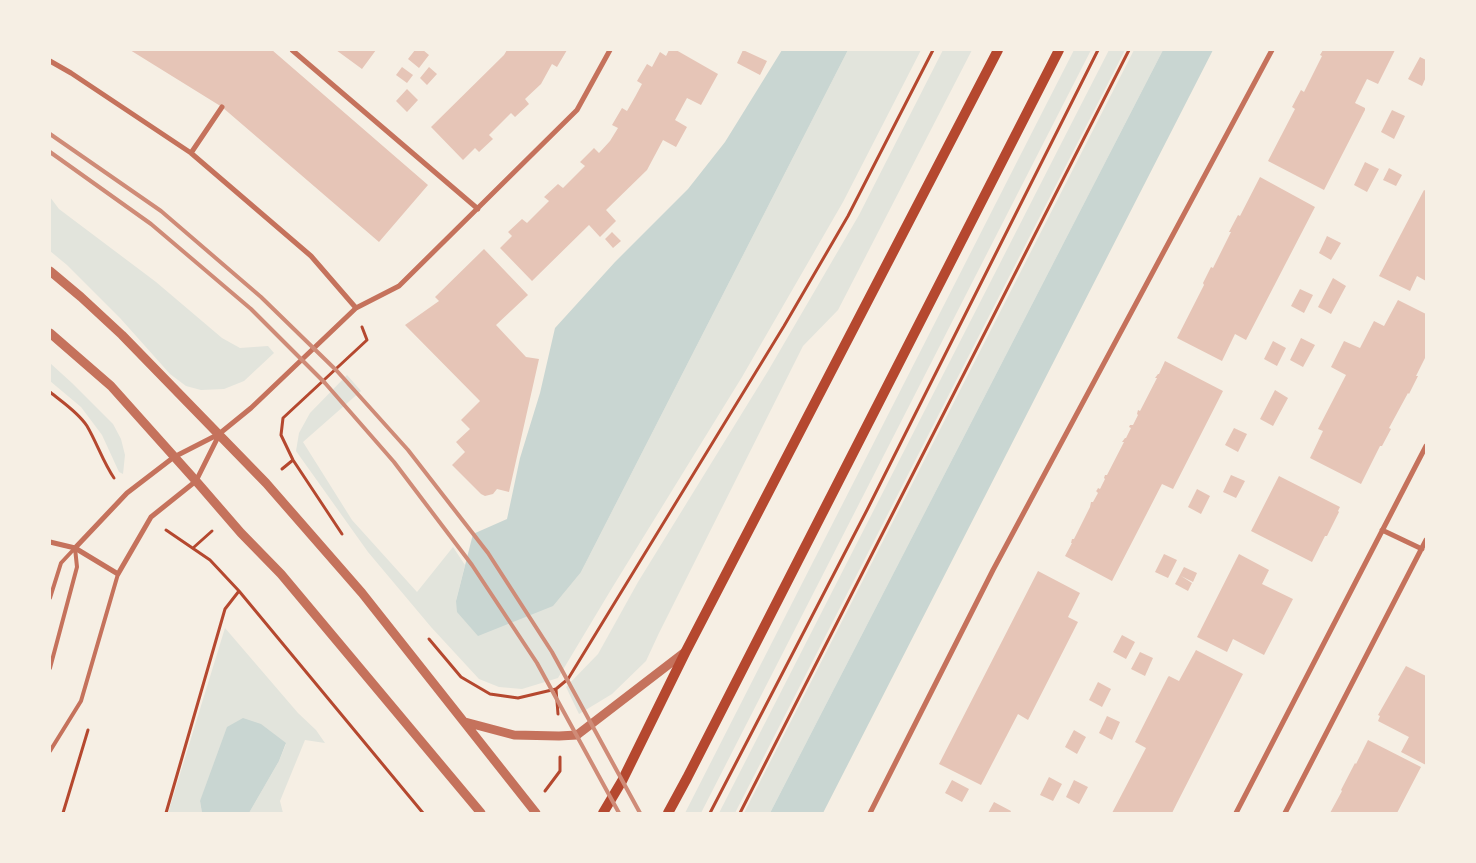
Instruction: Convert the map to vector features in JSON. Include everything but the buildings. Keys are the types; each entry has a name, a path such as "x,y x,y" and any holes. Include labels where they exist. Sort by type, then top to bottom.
{"main road":[{"path":"603,813 622,781 686,651 998,50"},
{"path":"668,813 1059,50"}],"street":[{"path":"292,50 478,209"},
{"path":"75,548 127,493 174,457 219,434 251,408 356,308 399,286 577,110 610,50"},
{"path":"870,813 993,570 1272,50"},
{"path":"50,60 191,153 311,256 356,308"},
{"path":"191,153 222,107"},
{"path":"50,271 122,335 266,483 362,593 536,813"},
{"path":"50,332 111,386 241,533 281,574 481,813"},
{"path":"50,542 75,548 118,574 152,518 196,481 219,434"},
{"path":"1236,813 1426,446"},
{"path":"1382,530 1422,549"},
{"path":"1285,813 1426,540"},
{"path":"465,722 514,735 577,735 686,651"}],"lane":[{"path":"50,598 60,564 75,548"},
{"path":"50,668 77,567 75,548"},
{"path":"50,751 81,701 118,574"}],"path":[{"path":"424,632 461,677 490,694 518,698 556,689 568,678 784,326 838,233 933,50"},
{"path":"710,813 862,518 1098,50"},
{"path":"740,813 1129,50"},
{"path":"347,542 293,460 281,435 283,418 367,340 356,308"},
{"path":"50,392 86,424 108,469 116,482 127,493"},
{"path":"152,518 176,538 210,560 239,592 423,813"},
{"path":"166,813 225,609 239,592"}],"shaded area":[{"path":"782,50 848,50 581,572 553,606 478,636 457,612 456,601 473,534 507,519 520,458 540,393 555,328 615,262 688,189 725,142"},
{"path":"848,50 921,50 843,202 742,377 558,678 522,689 499,687 479,679 431,627 368,552 296,451 299,433 310,413 347,375 361,391 303,442 352,520 417,592 453,547 465,565 456,601 581,572"},
{"path":"943,50 972,50 838,310 803,346 646,661 612,694 579,714 566,687 598,654 638,582 768,371 859,215"},
{"path":"1074,50 1091,50 701,813 685,813"},
{"path":"1109,50 1125,50 735,813 719,813"},
{"path":"1134,50 1163,50 770,813 744,813"},
{"path":"1163,50 1213,50 823,813 770,813"},
{"path":"50,197 59,209 156,282 222,338 240,348 268,346 274,353 244,381 224,389 201,390 186,386 170,374 120,318 67,265 50,251"},
{"path":"50,363 113,424 121,439 125,455 123,474 119,472 102,435 81,407 50,381"},
{"path":"225,628 298,713 316,730 325,743 305,740 280,801 283,813 249,813 279,761 286,744 200,801 202,813 168,813"},
{"path":"243,718 261,724 286,743 279,761 249,813 202,813 200,801 227,727"}],"railway":[{"path":"50,134 161,211 261,297 337,371 408,450 488,553 552,652 640,813"},
{"path":"50,152 151,224 251,309 325,383 394,462 472,565 537,663 619,813"}]}
